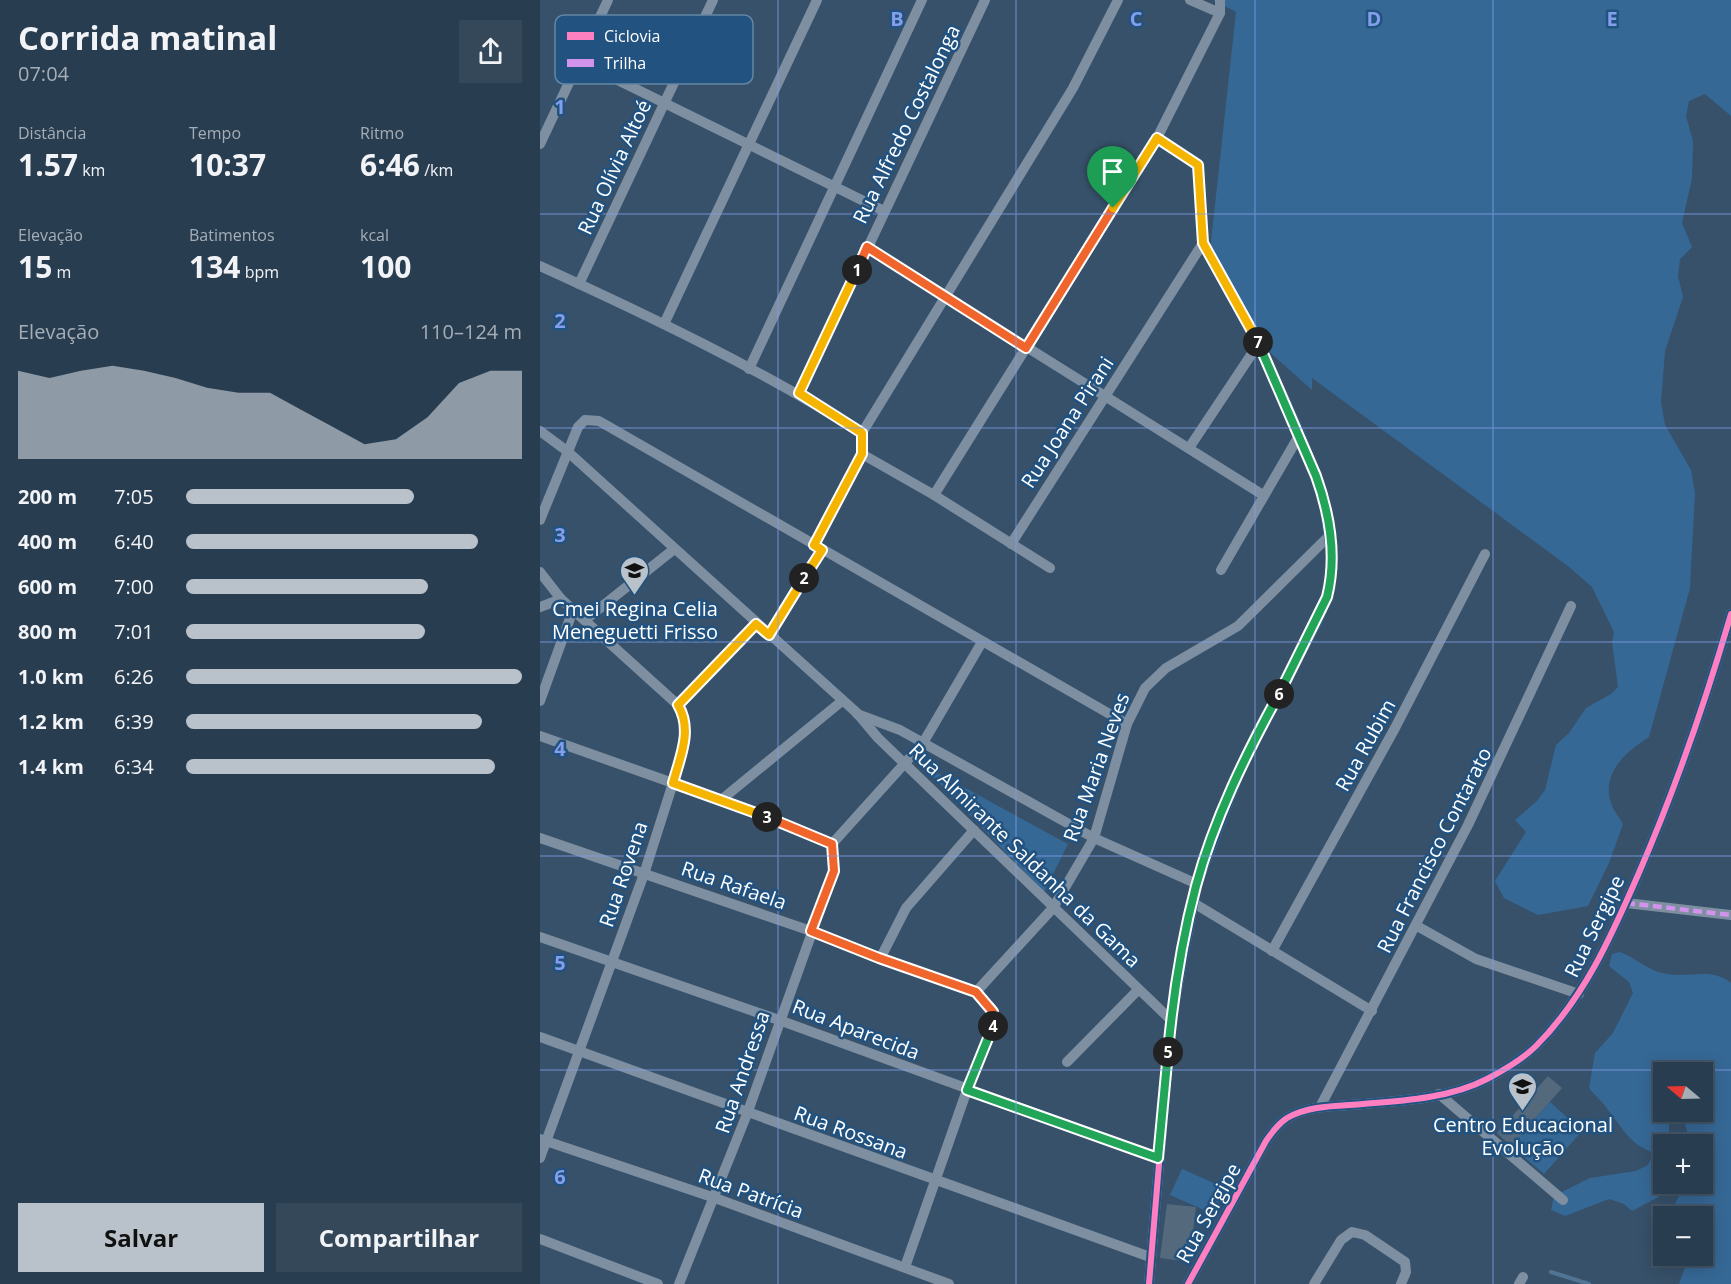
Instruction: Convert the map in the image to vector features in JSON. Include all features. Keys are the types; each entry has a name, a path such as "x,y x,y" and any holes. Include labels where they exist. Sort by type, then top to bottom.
{"street":[{"path":"601,15 608,0"},
{"name":"Rua Olívia Altoé","path":"706,15 713,0"},
{"path":"664,324 818,0"},
{"path":"749,369 833,185 922,0"},
{"name":"Rua Alfredo Costalonga","path":"799,393 985,0"},
{"path":"769,635 818,547 862,454 862,433 1074,88 1119,0"},
{"path":"1190,0 1220,13"},
{"path":"934,495 1157,138 1220,13 1220,0"},
{"path":"540,144 568,84"},
{"path":"627,84 884,211"},
{"name":"Rua Olívia Altoé","path":"579,284 673,84"},
{"path":"1149,1284 1171,1020 1192,902 1243,763 1318,620 1327,597 1333,565 1323,495 1300,434 1259,343 1203,243 1198,165 1157,138"},
{"name":"Rua Joana Pirani","path":"1011,544 1203,243"},
{"path":"867,247 945,298 1263,495"},
{"path":"540,266 664,324 799,393 862,433"},
{"path":"1189,448 1259,343"},
{"path":"540,520 581,422 599,421 1127,724"},
{"name":"Rua Almirante Saldanha da Gama","path":"540,431 567,451 673,550 856,714 1137,990 1171,1020"},
{"path":"1221,570 1300,434"},
{"path":"862,454 934,495 1050,568"},
{"name":"Rua Maria Neves","path":"976,992 1053,908 1094,838 1127,724 1137,699 1156,676 1238,626 1330,535"},
{"path":"585,620 673,550"},
{"name":"Rua Rubim","path":"1272,951 1395,728 1485,554"},
{"path":"540,572 573,610 678,705 756,624"},
{"path":"540,607 561,598"},
{"name":"Rua Francisco Contarato","path":"1320,1107 1417,926 1521,717 1571,606"},
{"path":"540,701 573,610"},
{"name":"Rua Sergipe","path":"1188,1284 1273,1131 1288,1117 1320,1107 1439,1094 1471,1086 1517,1062 1536,1047 1579,994 1611,937 1684,758 1731,614"},
{"path":"540,736 721,800 832,844 923,743 982,642"},
{"path":"721,800 842,701"},
{"name":"Rua Rovena","path":"540,1158 543,1140 579,1051 644,874 673,783 685,740 684,718 678,705"},
{"name":"Rua Almirante Saldanha da Gama","path":"856,714 882,722 923,743 1094,838 1197,884"},
{"path":"879,958 906,908 974,830"},
{"name":"Rua Rafaela","path":"540,838 811,931 976,992"},
{"name":"Rua Andressa","path":"679,1284 747,1114 834,871 832,844"},
{"path":"1192,902 1371,1011"},
{"path":"1626,903 1731,915"},
{"path":"1417,926 1476,959 1579,994"},
{"name":"Rua Aparecida","path":"540,937 779,1020 1158,1158"},
{"path":"1067,1062 1137,990"},
{"path":"905,1267 967,1090 992,1028 993,1012 976,992"},
{"name":"Rua Rossana","path":"540,1037 747,1114 1150,1257"},
{"path":"1439,1094 1563,1200"},
{"name":"Rua Patrícia","path":"543,1140 715,1198 948,1284"},
{"path":"1314,1284 1345,1234 1352,1232 1365,1235 1401,1257 1407,1266 1401,1284"},
{"path":"540,1239 658,1284"}],"shaded area":[{"path":"1213,0 1731,0 1731,116 1705,94 1689,101 1686,116 1693,141 1692,178 1682,223 1692,247 1680,259 1678,276 1683,297 1665,351 1661,402 1665,425 1691,470 1695,493 1690,588 1649,737 1632,749 1613,772 1609,792 1611,803 1623,824 1609,863 1588,906 1538,915 1504,898 1495,881 1526,832 1515,820 1537,801 1545,790 1556,745 1569,733 1586,708 1611,694 1618,687 1612,642 1614,632 1592,587 1568,566 1312,378 1312,390 1246,331 1209,260 1236,12"},
{"path":"921,764 1068,844 1044,892"},
{"path":"1620,952 1667,974 1716,975 1731,983 1731,1284 1679,1284 1684,1266 1713,1266 1713,1206 1674,1206 1680,1194 1713,1194 1713,1134 1686,1134 1684,1122 1713,1122 1713,1062 1653,1062 1653,1122 1669,1122 1669,1134 1653,1134 1653,1153 1632,1140 1589,1088 1595,1053 1613,1033 1633,993 1629,982 1609,966 1612,954"},
{"path":"1550,1102 1582,1131 1544,1174 1511,1146"},
{"path":"1653,1153 1653,1194 1664,1194 1632,1211 1624,1204 1609,1199 1565,1216 1551,1210 1554,1196 1590,1178 1636,1171 1648,1165"},
{"path":"1182,1169 1225,1188 1213,1214 1170,1195"}],"building":[{"path":"1548,1076 1562,1088 1511,1146 1497,1133"},
{"path":"1167,1204 1196,1207 1189,1262 1160,1258"}],"waterway":[{"path":"1551,1272 1589,1284"}],"marked path":[{"path":"1626,903 1731,915"}],"cycle path":[{"path":"1149,1284 1171,1020 1197,884 1243,763 1318,620 1327,597 1333,565 1323,496 1300,434 1259,343 1203,243 1198,165 1157,138"},
{"path":"1188,1284 1266,1141 1275,1128 1287,1118 1314,1108 1426,1098 1473,1085 1519,1060 1553,1027 1595,966 1638,875 1689,746 1731,614"}],"place":[{"name":"Cmei Regina Celia Meneguetti Frisso","path":"635,596"},
{"name":"Centro Educacional Evolução","path":"1523,1112"}],"route":[{"path":"1157,138 1198,165 1203,243 1259,343 1300,434 1323,495 1333,565 1327,597 1318,620 1243,763 1197,884 1171,1020 1158,1158 967,1090 994,1022 992,1009 976,992 811,931 834,871 832,844 673,783 685,740 686,726 678,705 756,624 769,635 822,550 814,545 862,454 862,433 799,393 867,247 1026,348 1113,208 1157,138"}]}
